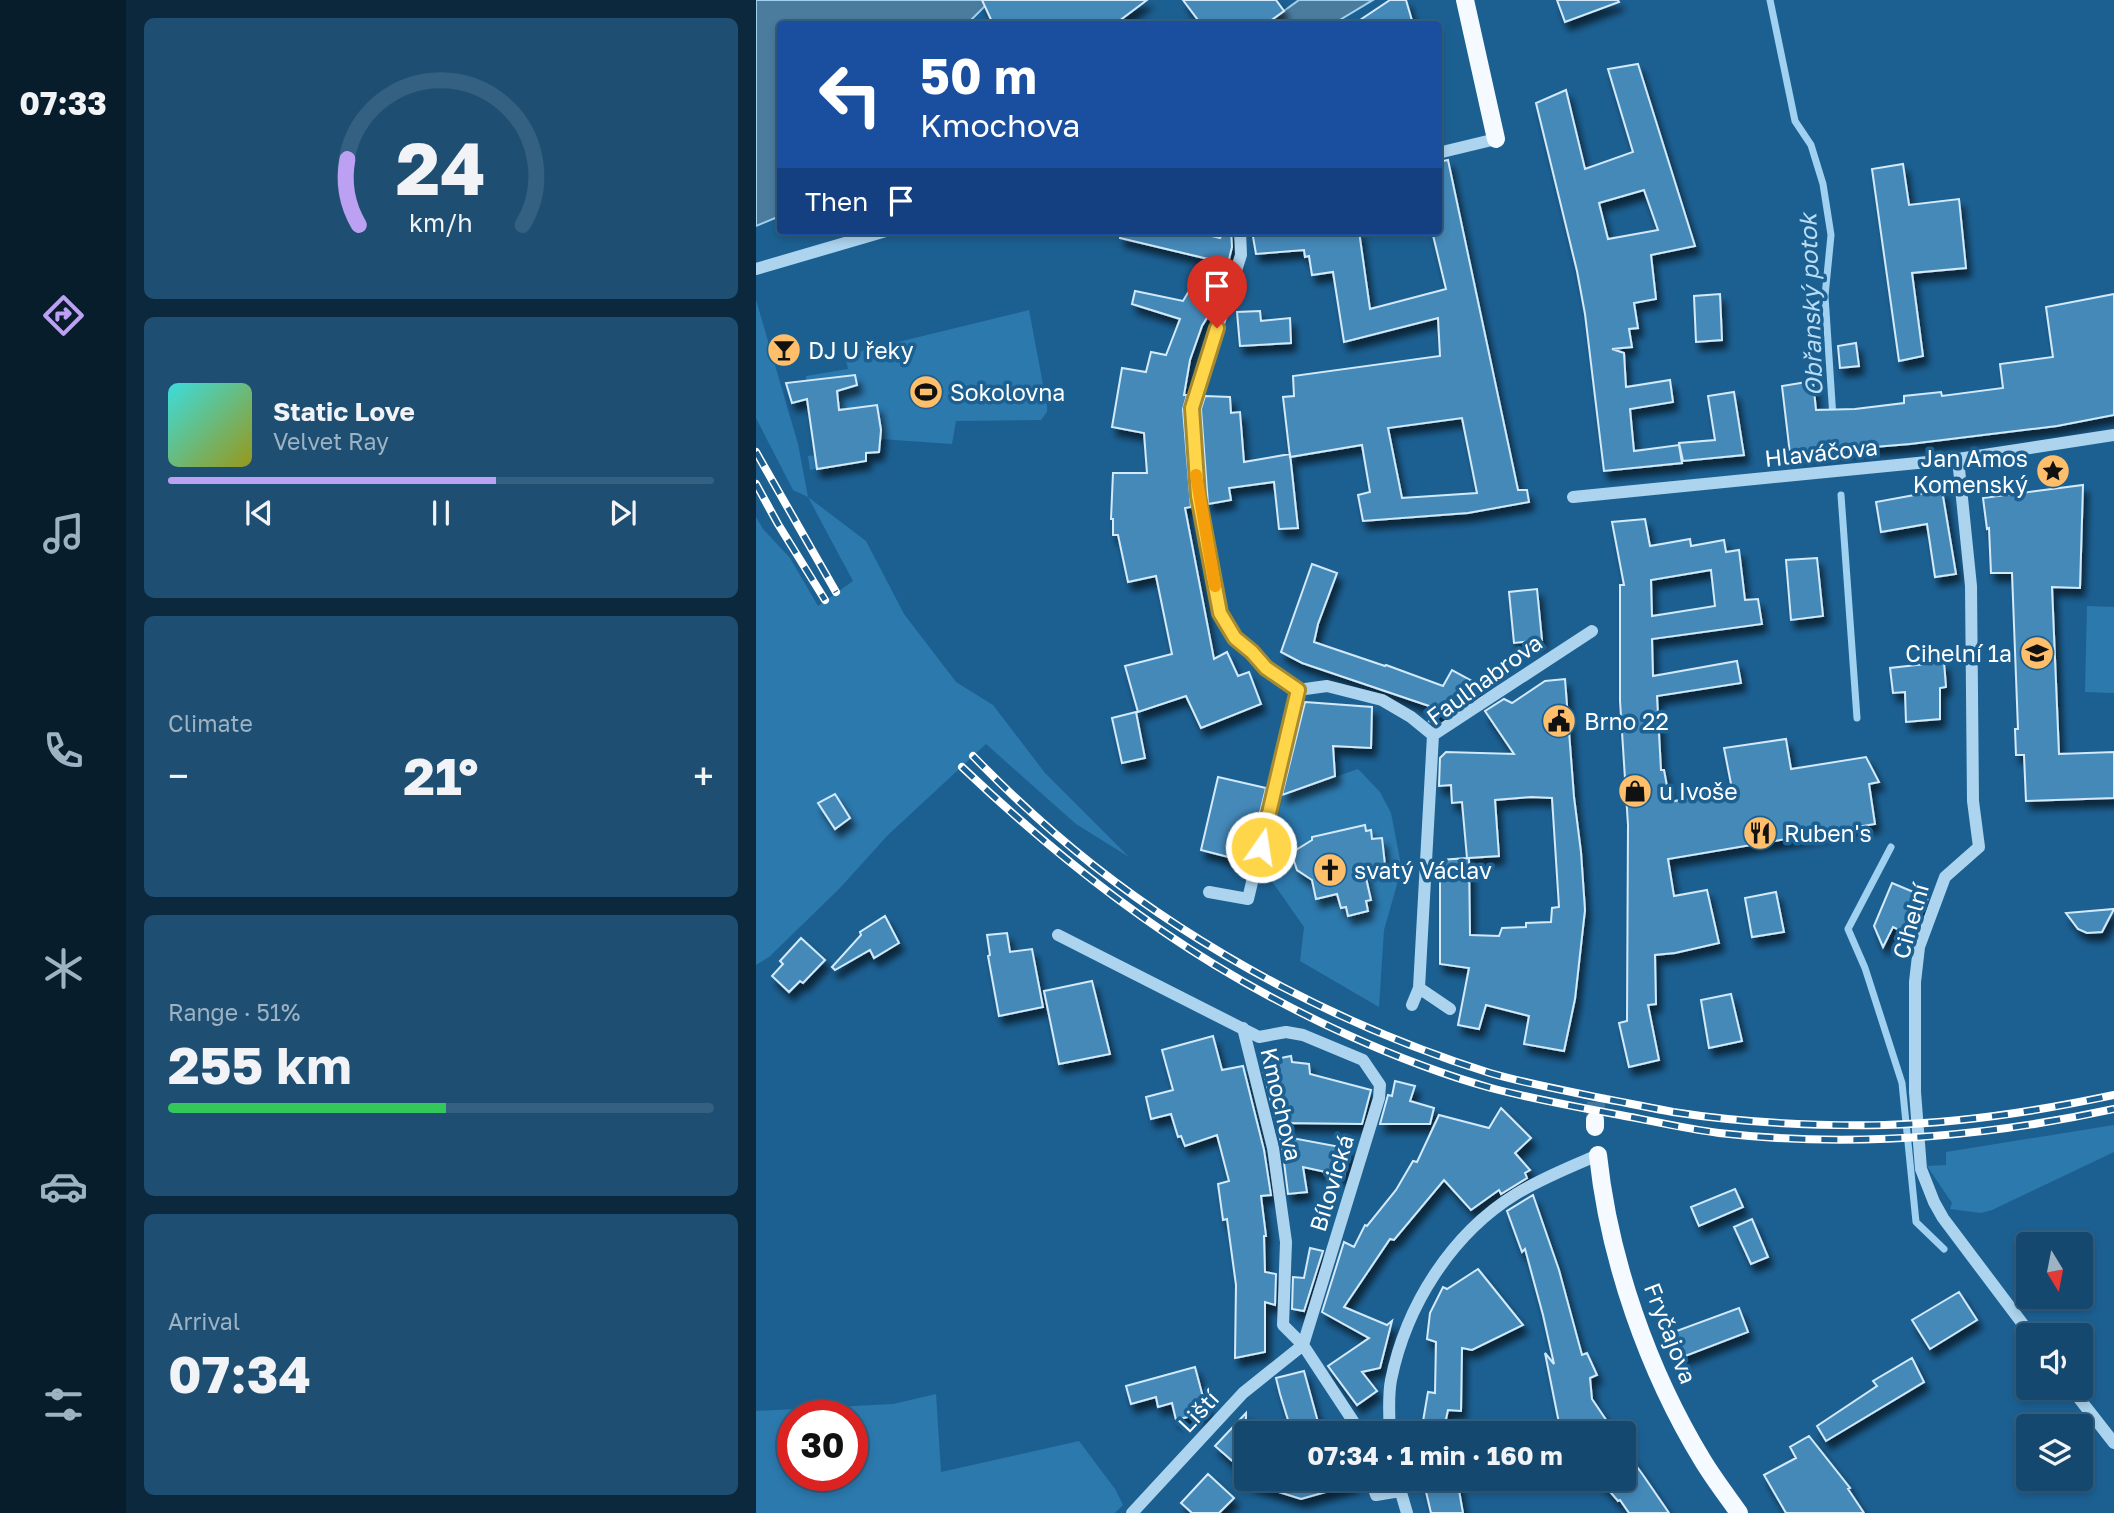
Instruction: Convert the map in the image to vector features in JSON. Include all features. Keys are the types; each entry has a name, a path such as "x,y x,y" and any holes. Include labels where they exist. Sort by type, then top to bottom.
{"main road":[{"path":"1465,0 1496,138"},
{"name":"Fryčajova","path":"1598,1155 1603,1201 1623,1277 1641,1331 1681,1421 1703,1462 1739,1513"}],"street":[{"path":"1442,152 1496,138"},
{"path":"756,269 872,235"},
{"path":"1240,235 1241,255 1192,408 1198,496 1220,613 1235,638 1266,668 1298,690 1327,686 1382,700 1411,717 1433,735"},
{"name":"Hlaváčova","path":"1573,497 1958,460 2114,435"},
{"name":"Cihelní","path":"1958,460 1971,586 1973,801 1979,847 1945,877 1919,947 1915,982 1915,1092 1921,1169 1934,1202 1943,1218 2022,1323"},
{"name":"Faulhabrova","path":"1412,1005 1419,988 1433,735 1592,631"},
{"path":"1209,892 1248,899 1298,690"},
{"name":"Kmochova","path":"1058,935 1243,1028 1275,1162 1286,1242 1283,1325 1303,1345"},
{"path":"1419,988 1450,1009"},
{"name":"Bílovická","path":"1243,1028 1259,1037 1286,1032 1303,1035 1363,1060 1380,1085 1380,1098 1303,1345"},
{"path":"1390,1421 1391,1382 1404,1331 1447,1255 1477,1223 1515,1194 1598,1155"},
{"path":"1303,1345 1353,1421"},
{"name":"Liští","path":"1132,1513 1243,1393 1303,1345"},
{"path":"2080,1400 2114,1443"},
{"path":"1400,1491 1407,1513"}],"shaded area":[{"path":"756,0 991,0 970,21 777,21 777,217 756,226"},
{"path":"1299,0 1373,0 1338,21 1270,21"},
{"path":"756,300 798,444 808,497 793,490 756,418"},
{"name":"Sokolovna","path":"1029,310 1047,406 1047,412 1041,420 956,421 952,444 880,439 879,452 866,453 866,461 810,470 808,456 815,455 806,376 848,369 845,355"},
{"path":"808,497 866,541 904,614 956,682 993,705 1045,773 1129,857 1076,824 986,744 888,835 839,889 769,957 756,965 756,517 763,529 790,558 818,606 853,581"},
{"path":"2087,606 2114,607 2114,693 2085,692"},
{"path":"1358,769 1380,792 1391,813 1400,860 1398,881 1384,930 1379,1007 1300,961 1304,927 1264,870 1283,795","holes":["1364,825 1366,831 1371,831 1372,839 1382,838 1385,865 1364,869 1371,900 1348,916 1346,907 1341,907 1337,894 1316,899 1311,876 1298,871 1293,858 1300,846 1313,841 1312,837"]},
{"path":"2114,1125 2114,1152 1981,1213 1950,1209 1952,1203 1927,1166 1946,1165 1946,1152"},
{"path":"936,1394 941,1472 1079,1441 1115,1489 1123,1505 1115,1513 756,1513 756,1411 777,1410 777,1491 868,1491 868,1405 893,1404"}],"building":[{"path":"982,0 1147,0 1119,21 992,21"},
{"path":"1183,0 1276,0 1284,11 1270,21 1199,21"},
{"path":"1390,0 1406,0 1412,21 1358,21"},
{"path":"1557,0 1618,0 1619,2 1565,22"},
{"path":"1638,64 1695,246 1651,255 1656,299 1634,303 1638,328 1629,329 1632,347 1612,349 1624,353 1626,387 1670,380 1673,402 1630,409 1634,451 1679,445 1682,463 1604,471 1585,314 1536,103 1566,90 1585,169 1633,152 1608,69","holes":["1644,190 1658,230 1608,239 1599,203"]},
{"path":"1448,160 1518,490 1527,490 1529,502 1468,513 1363,521 1358,495 1370,492 1362,445 1290,457 1283,397 1294,396 1293,376 1440,356 1438,318 1344,342 1333,272 1312,275 1309,256 1305,257 1304,250 1256,254 1253,235 1360,235 1370,309 1446,289 1433,235 1442,235 1442,161","holes":["1462,418 1477,493 1402,498 1388,428"]},
{"path":"1903,164 1909,205 1959,199 1966,268 1912,273 1923,356 1899,361 1872,169"},
{"path":"1120,235 1208,235 1220,238 1222,235 1231,235 1232,247 1224,280 1216,303 1202,326 1190,360 1184,395 1187,395 1183,409 1191,507 1185,508 1214,659 1227,652 1238,676 1249,672 1261,704 1201,728 1186,696 1138,712 1125,666 1172,654 1156,576 1128,582 1118,535 1113,535 1113,473 1147,473 1144,433 1112,427 1122,368 1146,372 1151,352 1166,355 1180,319 1132,304 1135,291 1183,301 1208,259 1120,238"},
{"path":"1720,294 1722,340 1696,342 1694,296"},
{"path":"2114,294 2114,415 2057,426 1910,444 1790,454 1782,386 1813,381 1816,410 1904,403 1904,396 1941,392 1942,396 2003,388 2000,364 2053,357 2046,307"},
{"path":"1260,311 1261,321 1290,318 1291,343 1240,346 1237,312"},
{"path":"1856,343 1859,366 1840,368 1838,346"},
{"path":"855,375 857,385 837,391 839,410 877,405 881,430 879,452 866,453 866,461 817,469 807,399 792,403 786,383"},
{"path":"1734,392 1744,455 1683,461 1679,443 1715,440 1708,396"},
{"path":"1205,396 1230,397 1231,413 1240,412 1244,462 1290,454 1298,528 1279,529 1274,482 1229,488 1231,500 1208,504 1201,409"},
{"path":"2083,485 2080,588 2052,587 2059,754 2114,752 2114,798 2026,801 2024,755 2016,755 2015,729 2018,729 2012,573 1991,573 1989,528 1987,529 1983,498"},
{"path":"1942,490 1956,574 1935,577 1927,524 1881,532 1876,502"},
{"path":"1645,519 1650,546 1690,539 1691,546 1724,540 1726,552 1739,550 1745,600 1758,599 1762,624 1652,639 1653,676 1737,661 1741,683 1657,696 1661,770 1664,770 1670,802 1732,789 1724,748 1786,739 1791,769 1866,757 1879,782 1869,784 1875,824 1668,859 1674,896 1707,890 1719,943 1655,955 1656,1004 1648,1005 1659,1060 1629,1067 1619,1023 1627,1021 1628,825 1620,701 1620,585 1624,585 1612,522","holes":["1711,570 1715,606 1652,616 1651,580"]},
{"path":"1817,558 1823,616 1791,620 1786,560"},
{"path":"1312,564 1337,573 1314,642 1443,686 1452,670 1487,689 1475,697 1473,693 1431,722 1432,707 1302,663 1281,652"},
{"path":"1537,589 1542,640 1514,643 1509,592"},
{"path":"1944,662 1946,687 1940,688 1940,719 1906,722 1905,692 1893,693 1890,668"},
{"path":"1565,679 1585,910 1575,999 1564,1051 1524,1044 1529,1016 1486,1005 1479,1029 1458,1025 1469,968 1440,964 1440,860 1467,858 1462,802 1452,803 1451,785 1439,786 1440,758 1446,752 1514,754 1485,711 1504,699 1512,703 1545,681","holes":["1552,798 1559,907 1552,908 1551,922 1502,928 1499,936 1470,935 1469,858 1499,856 1495,800"]},
{"path":"1305,702 1372,707 1371,748 1333,746 1335,776 1282,795"},
{"path":"1136,712 1145,758 1122,763 1112,718"},
{"path":"1218,777 1266,788 1248,862 1201,850"},
{"path":"835,794 850,818 835,829 818,803"},
{"name":"svatý Václav","path":"1365,825 1366,831 1371,830 1372,839 1382,838 1385,865 1364,869 1371,900 1366,901 1368,911 1348,916 1346,907 1341,908 1337,894 1316,899 1312,880 1297,870 1293,858 1296,850 1312,840 1312,837"},
{"path":"1892,883 1928,898 1912,936 1893,927 1883,947 1874,926"},
{"path":"1776,892 1784,932 1752,937 1745,898"},
{"path":"2114,909 2102,932 2087,933 2078,929 2066,913"},
{"path":"885,916 899,943 874,958 870,950 835,970 832,967 861,935 860,932"},
{"path":"1007,933 1010,952 1032,949 1043,1007 999,1016 987,935"},
{"path":"801,938 825,960 803,983 800,981 789,992 772,976 783,964 780,961"},
{"path":"1092,981 1110,1054 1059,1064 1044,991"},
{"path":"1731,994 1742,1041 1709,1048 1701,1000"},
{"path":"1213,1036 1222,1070 1243,1066 1264,1150 1271,1195 1261,1196 1266,1236 1265,1272 1276,1274 1275,1305 1265,1302 1265,1352 1235,1358 1236,1285 1227,1219 1223,1220 1218,1184 1229,1181 1217,1135 1185,1146 1181,1136 1178,1137 1171,1114 1151,1119 1146,1097 1173,1090 1162,1050"},
{"path":"1291,1056 1292,1062 1309,1064 1310,1074 1371,1090 1362,1124 1283,1123 1281,1136 1351,1149 1344,1176 1303,1167 1307,1192 1288,1194 1282,1146 1261,1062"},
{"path":"1395,1081 1415,1086 1410,1101 1434,1108 1430,1124 1380,1124 1388,1095 1392,1096"},
{"path":"1501,1108 1531,1138 1515,1153 1530,1170 1525,1173 1527,1178 1501,1194 1499,1190 1471,1210 1444,1180 1394,1240 1390,1239 1344,1307 1387,1325 1392,1321 1380,1368 1362,1372 1377,1391 1357,1405 1328,1366 1369,1338 1322,1312 1344,1242 1354,1247 1365,1225 1367,1226 1396,1190 1413,1161 1417,1162 1439,1115 1489,1128"},
{"path":"1735,1189 1743,1207 1699,1226 1691,1207"},
{"path":"1533,1195 1559,1270 1582,1355 1587,1353 1597,1375 1590,1378 1592,1399 1607,1421 1559,1421 1545,1353 1554,1364 1543,1315 1525,1249 1522,1252 1507,1211"},
{"path":"1752,1219 1768,1257 1751,1264 1734,1227"},
{"path":"1310,1248 1323,1251 1304,1311 1292,1309 1293,1277 1304,1278"},
{"path":"1478,1269 1523,1325 1472,1350 1462,1348 1461,1411 1448,1410 1446,1421 1423,1421 1428,1392 1435,1393 1436,1342 1427,1339 1430,1313 1443,1287 1447,1289"},
{"path":"1959,1292 1977,1320 1930,1349 1912,1320"},
{"path":"1739,1308 1748,1332 1680,1358 1671,1333"},
{"path":"1912,1358 1924,1382 1826,1441 1817,1426 1877,1386 1873,1381"},
{"path":"1195,1367 1207,1412 1176,1420 1172,1403 1158,1407 1156,1397 1131,1404 1126,1386"},
{"path":"1304,1371 1318,1421 1288,1421 1276,1378"},
{"path":"1234,1426 1234,1462 1215,1446"},
{"path":"1809,1436 1850,1488 1848,1489 1864,1513 1786,1513 1764,1475 1796,1458 1790,1447"},
{"path":"1636,1465 1669,1513 1629,1513 1620,1500 1609,1491 1636,1491"},
{"path":"1208,1474 1234,1498 1219,1513 1192,1513 1181,1503"},
{"path":"1276,1491 1329,1491 1301,1499"},
{"path":"1426,1491 1459,1491 1463,1513 1431,1513"}],"waterway":[{"name":"Obřanský potok","path":"1770,0 1795,121 1811,145 1823,184 1831,235 1825,296 1833,418"},
{"name":"Obřanský potok","path":"1841,495 1857,718"},
{"name":"Obřanský potok","path":"1891,847 1848,929 1865,968 1902,1083 1916,1222 1944,1249"}],"tunnel":[{"path":"1595,1120 1597,1093"}],"railway":[{"path":"756,452 836,592"},
{"path":"756,484 825,600"},
{"path":"973,756 1077,852 1138,899 1233,960 1282,987 1385,1035 1490,1073 1673,1112 1726,1119 1806,1124 1885,1125 1943,1122 2029,1111 2114,1095"},
{"path":"962,767 1083,873 1148,921 1215,965 1280,1002 1349,1036 1420,1065 1491,1088 1555,1103 1707,1131 1818,1140 1967,1133 2114,1109"}],"slow traffic":[{"path":"1196,475 1215,586"}],"place":[{"name":"DJ U řeky","path":"784,350"},
{"name":"Sokolovna","path":"926,392"},
{"name":"Jan Amos Komenský","path":"2053,471"},
{"name":"Cihelní 1a","path":"2037,653"},
{"name":"Brno 22","path":"1559,721"},
{"name":"u Ivoše","path":"1635,791"},
{"name":"Ruben's","path":"1760,833"},
{"name":"svatý Václav","path":"1330,870"}],"route":[{"path":"1217,328 1192,408 1198,496 1220,613 1235,638 1266,668 1298,690 1261,847"}]}
